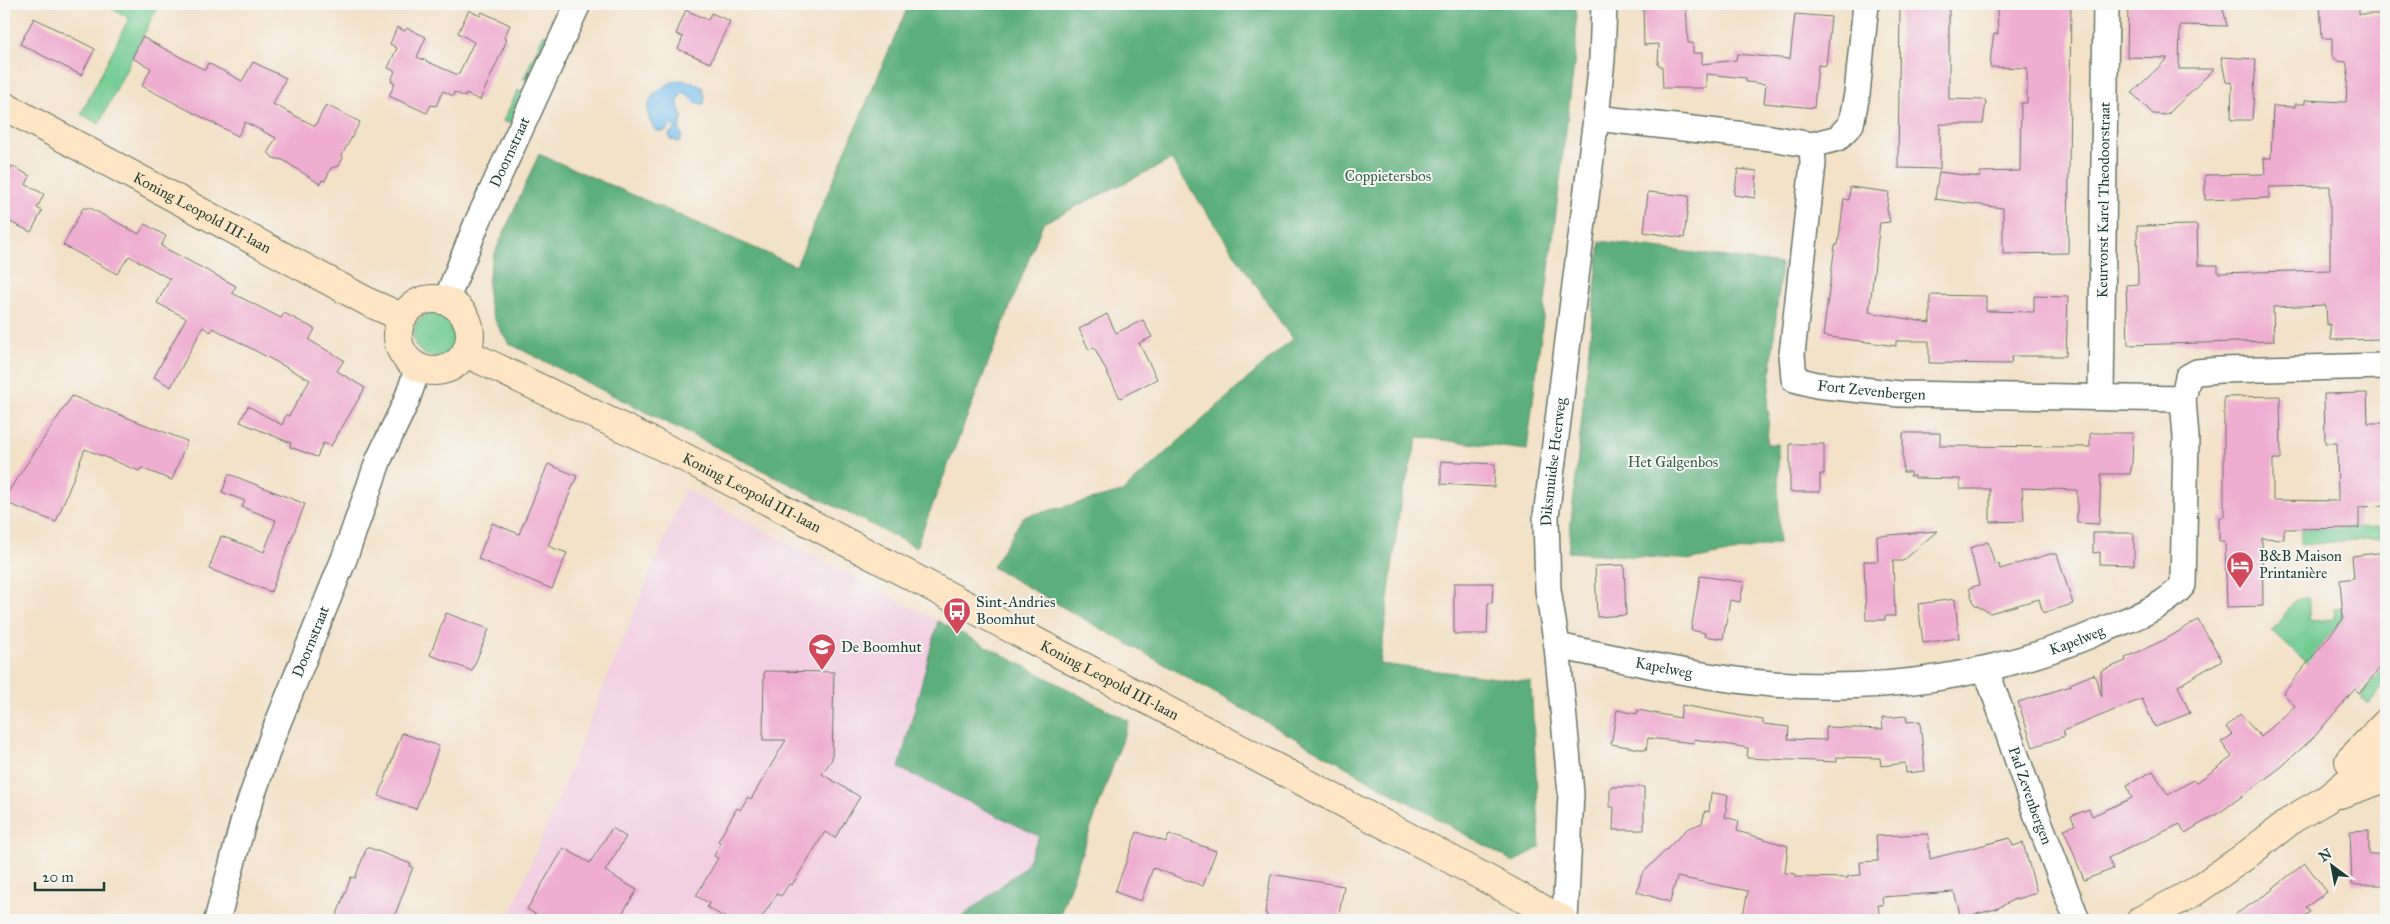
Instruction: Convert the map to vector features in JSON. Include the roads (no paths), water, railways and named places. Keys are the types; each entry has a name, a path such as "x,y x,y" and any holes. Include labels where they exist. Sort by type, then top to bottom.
{"street":[{"name":"Doornstraat","path":"446,301 477,223 578,4"},
{"name":"Diksmuidse Heerweg","path":"1564,920 1571,794 1557,646 1548,590 1546,516 1596,118 1602,59 1604,4"},
{"path":"1596,118 1771,138 1812,146 1838,138 1850,124 1857,94 1866,4"},
{"name":"Keurvorst Karel Theodoorstraat","path":"2101,396 2106,4"},
{"name":"Koning Leopold III-laan","path":"4,106 370,302 402,317"},
{"name":"Fort Zevenbergen","path":"1812,146 1813,164 1792,354 1794,379 1816,385 1900,394 2101,396 2183,399"},
{"path":"434,298 446,301 460,309 468,322 471,338 466,353 458,363 445,369 431,371 418,368 405,358 399,345 398,330 402,317 411,307 421,301 434,298"},
{"name":"Koning Leopold III-laan","path":"466,353 682,456 1564,920"},
{"name":"Kapelweg","path":"1557,646 1664,667 1772,684 1880,685 1953,676 1986,669 2086,637 2160,606 2175,595 2183,585 2186,437 2183,399 2188,377 2205,371 2386,366"},
{"name":"Doornstraat","path":"217,920 244,819 273,735 344,559 380,459 406,402 418,368"},
{"name":"Pad Zevenbergen","path":"1986,669 2037,816 2077,920"},
{"path":"2141,920 2194,892 2244,857 2294,818 2386,723"},
{"path":"2294,818 2327,799 2386,750"},
{"path":"2327,799 2386,778"}],"water":[{"path":"679,80 693,82 702,87 705,96 704,104 695,102 684,92 679,98 678,104 683,118 679,126 682,137 679,142 670,139 669,134 676,128 672,125 666,131 656,131 648,114 648,106 656,93 670,83"}],"place":[{"name":"B&B Maison Printanière","path":"2240,589"},
{"name":"Sint-Andries Boomhut","path":"957,635"},
{"name":"De Boomhut","path":"822,671"}],"park label":[{"name":"Coppietersbos","path":"1388,176"},
{"name":"Het Galgenbos","path":"1673,462"}]}
